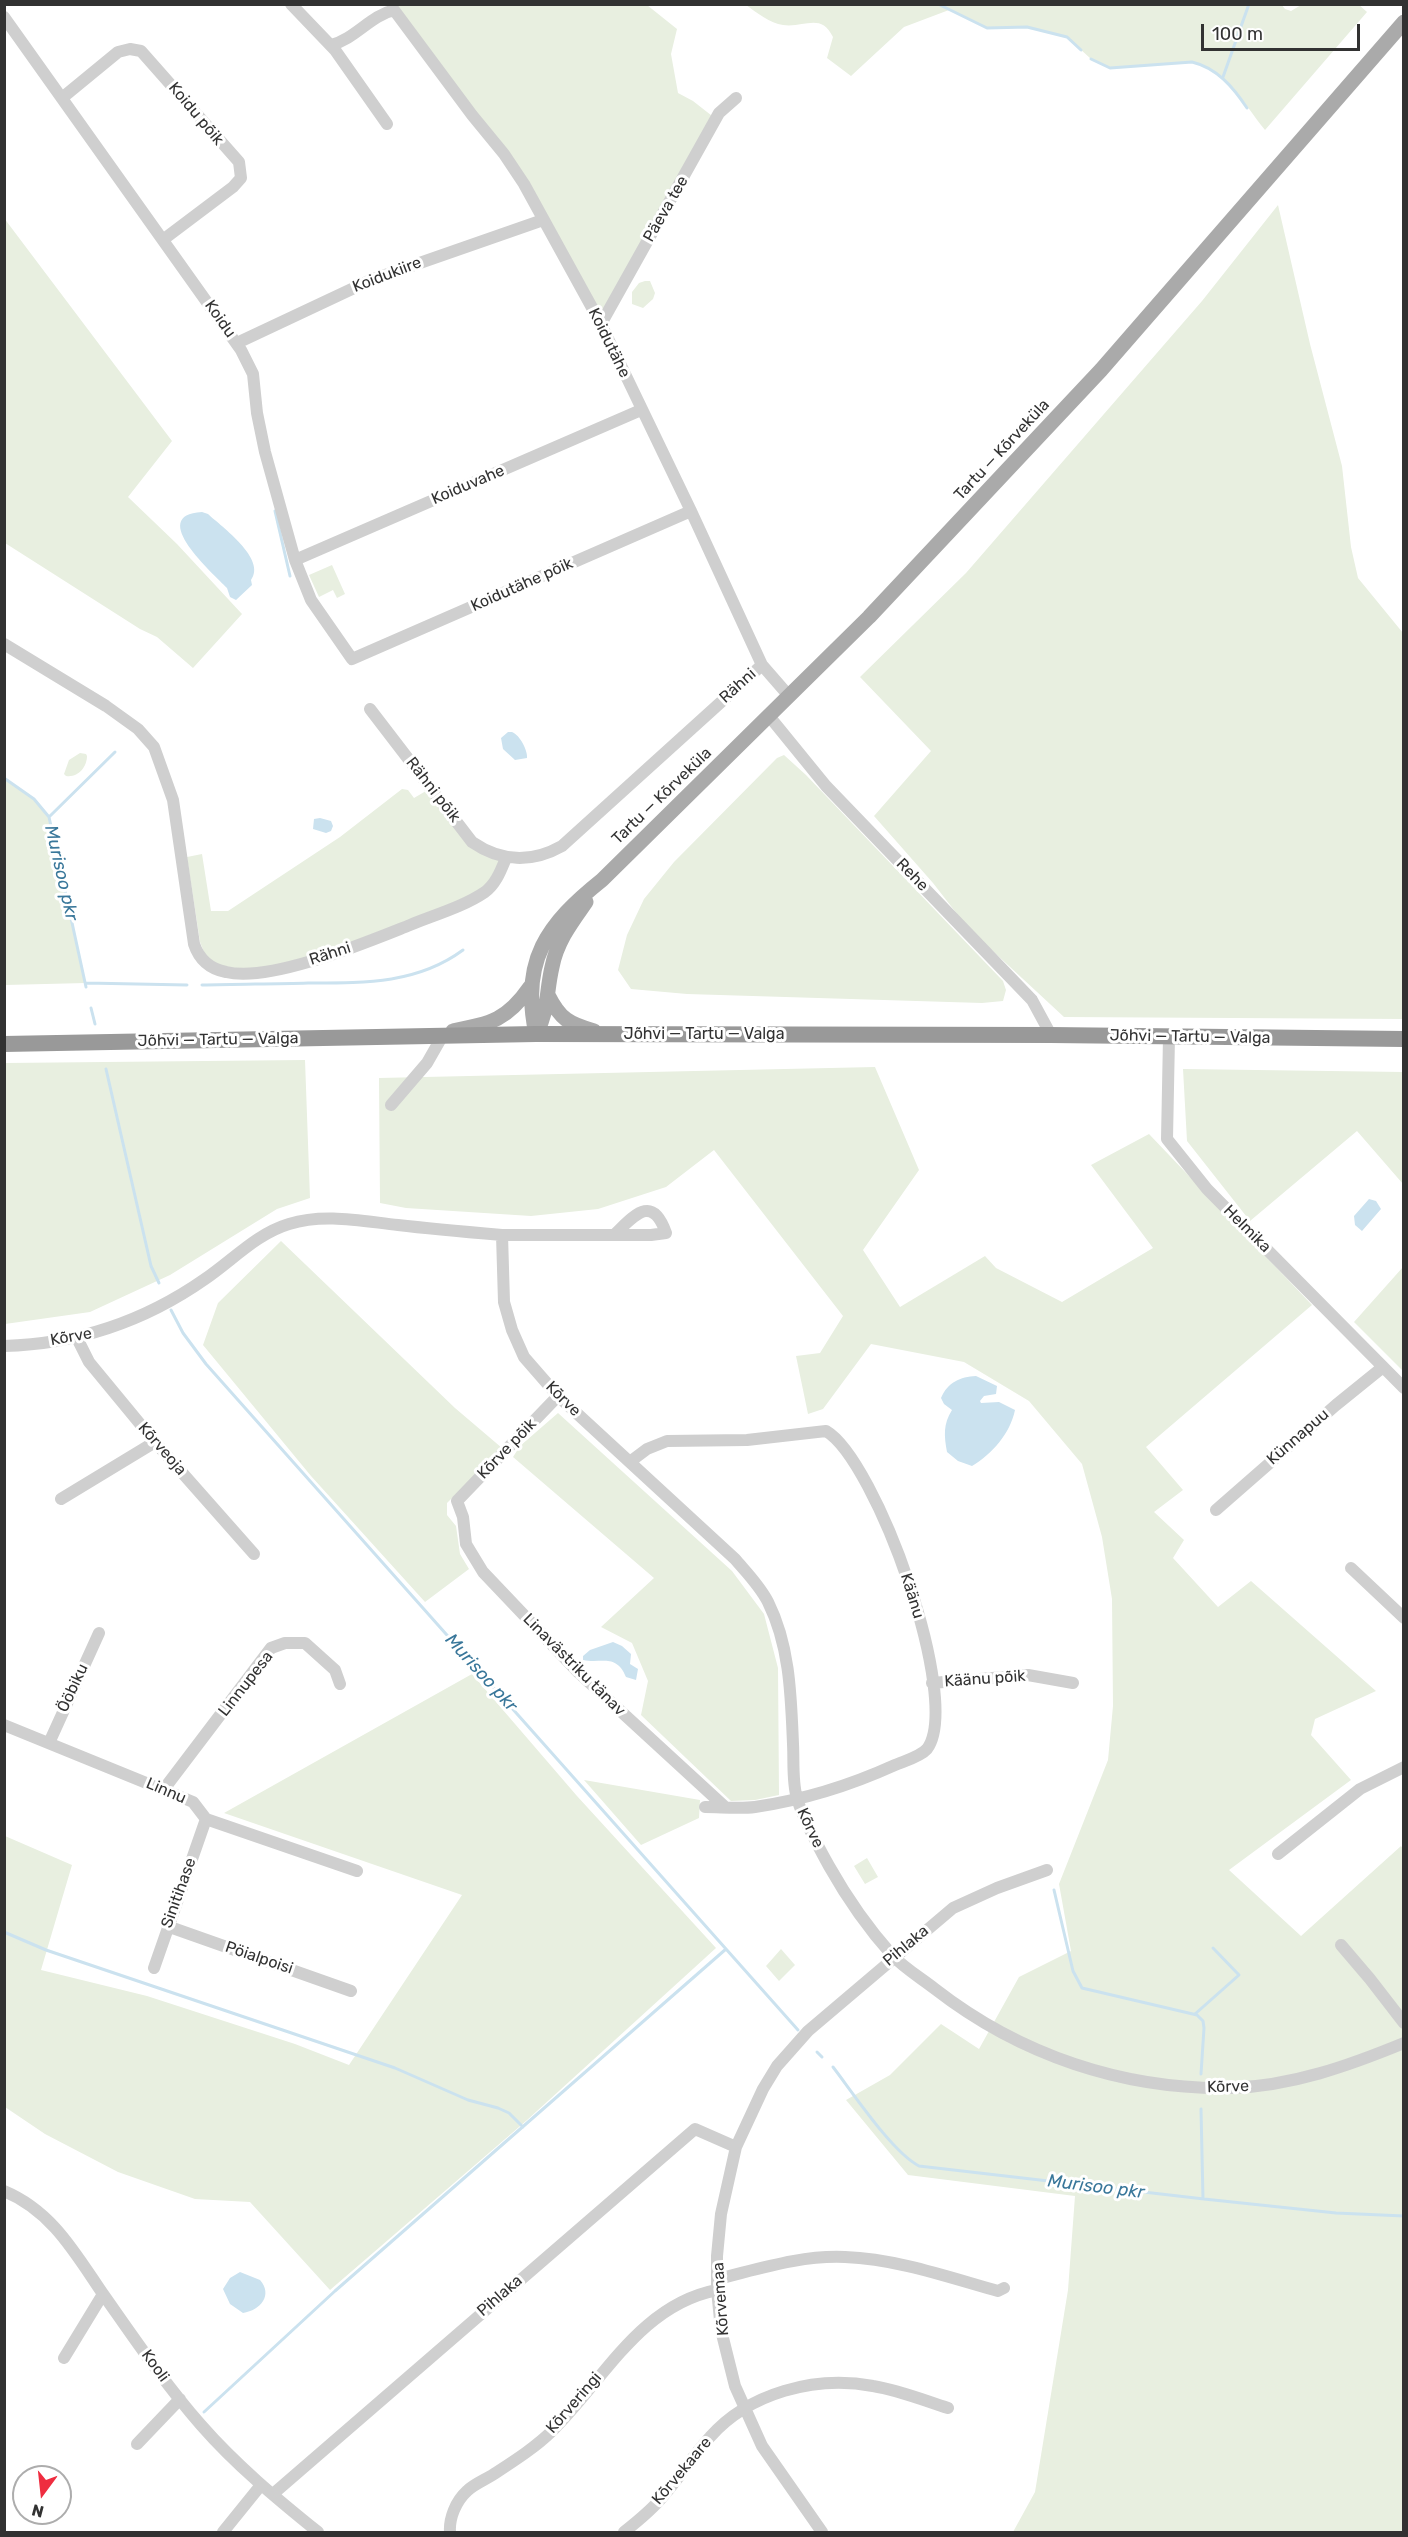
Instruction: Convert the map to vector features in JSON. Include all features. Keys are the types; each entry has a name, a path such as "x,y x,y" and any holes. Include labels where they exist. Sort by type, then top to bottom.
{"highway":[{"name":"Jõhvi — Tartu — Valga","path":"4,1044 536,1034 1051,1035 1404,1039"}],"main road":[{"name":"Tartu — Kõrveküla","path":"536,1034 530,987 536,960 548,935 577,900 602,880 868,617 1101,370 1404,22"},
{"name":"Tartu — Kõrveküla","path":"536,1034 545,1017 552,966 563,934 602,880"},
{"path":"436,1035 482,1025 506,1015 519,1003 530,987"},
{"path":"548,995 561,1017 575,1025 605,1034"}],"street":[{"path":"291,4 331,45 387,124"},
{"name":"Koidutähe","path":"331,45 351,36 385,12 394,10 504,154 601,324 762,665 789,696"},
{"name":"Koidu","path":"4,17 237,343 253,374 257,414 265,452 296,560 311,600 352,659"},
{"name":"Koidu põik","path":"62,98 118,52 125,49 137,50 148,57 239,162 241,178 233,187 164,239"},
{"name":"Päeva tee","path":"601,324 719,113 736,98"},
{"name":"Koidukiire","path":"237,343 371,280 543,220"},
{"name":"Koiduvahe","path":"296,560 641,410"},
{"name":"Koidutähe põik","path":"352,659 691,511"},
{"name":"Rähni","path":"4,644 106,706 138,729 154,747 173,800 194,944 200,958 210,967 227,973 254,974 308,962 362,944 453,908 485,891 496,881 506,858 532,858 547,854 562,846 762,665"},
{"name":"Rähni põik","path":"370,709 472,842 486,851 506,858"},
{"name":"Rehe","path":"769,716 826,786 1032,1000 1051,1035"},
{"path":"391,1105 427,1063 436,1035"},
{"name":"Helmika","path":"1169,1037 1167,1139 1207,1189 1404,1388"},
{"name":"Kõrve","path":"4,1346 77,1338 107,1330 134,1319 187,1292 255,1240 288,1224 323,1218 502,1235 614,1235 666,1233 661,1218 651,1211 643,1211 636,1214 614,1235"},
{"name":"Kõrve","path":"502,1235 504,1302 512,1330 524,1357 558,1396 735,1559 769,1603 783,1642 789,1674 797,1798 820,1850 846,1895 894,1957 950,2001 1017,2042 1054,2058 1108,2075 1148,2083 1232,2088 1269,2085 1315,2075 1404,2043"},
{"name":"Kõrveoja","path":"77,1338 89,1362 155,1442 254,1554"},
{"name":"Künnapuu","path":"1216,1510 1383,1367"},
{"name":"Kõrve põik","path":"457,1501 558,1396"},
{"name":"Käänu","path":"631,1461 647,1449 667,1442 747,1440 826,1431 835,1436 855,1463 888,1526 909,1581 926,1645 936,1722 933,1739 924,1752 873,1775 797,1798 753,1807 705,1807"},
{"path":"61,1499 155,1442"},
{"name":"Linavästriku tänav","path":"457,1501 463,1517 466,1544 483,1572 578,1672 725,1807"},
{"path":"1351,1568 1404,1618"},
{"name":"Ööbiku","path":"49,1743 99,1633"},
{"name":"Linnupesa","path":"164,1789 271,1648 285,1643 305,1643 335,1670 340,1684"},
{"name":"Käänu põik","path":"932,1683 1028,1675 1073,1683"},
{"name":"Linnu","path":"4,1725 193,1802 206,1819 357,1871"},
{"path":"1278,1854 1360,1789 1404,1767"},
{"name":"Sinitihase","path":"154,1968 206,1819"},
{"name":"Pihlaka","path":"786,2053 808,2031 953,1908 997,1888 1047,1870"},
{"name":"Pöialpoisi","path":"167,1926 351,1991"},
{"path":"1341,1945 1371,1978 1404,2023"},
{"name":"Kõrvemaa","path":"786,2053 763,2089 736,2146 721,2214 717,2285 721,2330 735,2386 744,2409 762,2446 822,2532"},
{"name":"Pihlaka","path":"273,2494 695,2129 736,2146"},
{"name":"Kooli","path":"4,2191 36,2208 54,2225 65,2237 180,2399 232,2458 318,2532"},
{"name":"Kõrveringi","path":"450,2532 451,2518 457,2503 467,2491 522,2455 551,2432 620,2351 649,2324 682,2301 717,2285 769,2266 843,2257 884,2261 998,2291 1004,2289"},
{"path":"64,2358 104,2294"},
{"name":"Kõrvekaare","path":"624,2532 664,2496 711,2436 744,2409 786,2390 831,2382 874,2386 948,2408"},
{"path":"137,2444 165,2412 180,2399"},
{"path":"223,2532 261,2485"}],"green space":[{"path":"1281,4 1285,9 1291,11 1301,5 1358,4 1367,12 1265,130 1225,80 1204,66 1191,62 1110,68 1091,59 1067,37 1027,27 987,28 949,10 904,27 851,76 827,58 833,37 823,25 817,23 778,24 746,5"},
{"path":"390,5 647,5 677,29 671,54 678,93 693,101 716,119 601,324 524,184"},
{"path":"1278,205 1310,344 1342,466 1351,547 1358,578 1403,633 1403,1019 1064,1017 968,928 933,883 874,816 931,751 860,677 966,573 1202,301"},
{"path":"4,218 172,441 128,497 177,544 242,614 193,668 157,637 140,629 5,543"},
{"path":"650,281 655,293 653,299 643,308 632,304 632,292 639,283"},
{"path":"332,565 345,594 337,598 333,590 319,597 309,575"},
{"path":"80,753 87,756 84,768 74,775 66,776 64,774 69,760"},
{"path":"784,755 806,775 1003,981 1006,990 1003,1001 982,1003 687,994 631,989 618,970 627,935 644,899 674,862 777,758"},
{"path":"5,778 34,799 49,817 86,983 5,985"},
{"path":"431,788 472,842 506,858 485,891 308,962 227,973 206,957 200,942 187,857 202,854 211,911 228,911 340,837 402,789 408,790 414,798"},
{"path":"305,1060 310,1198 277,1209 170,1275 90,1312 5,1324 5,1063"},
{"path":"875,1067 919,1170 863,1250 900,1307 985,1256 996,1268 1062,1302 1153,1248 1091,1165 1149,1134 1312,1305 1146,1447 1183,1490 1154,1512 1184,1540 1173,1558 1218,1607 1251,1581 1376,1691 1315,1719 1311,1735 1351,1780 1229,1870 1301,1936 1401,1846 1403,1849 1403,2532 1013,2532 1035,2492 1068,2290 1075,2196 908,2175 846,2100 890,2075 941,2024 979,2049 1019,1977 1071,1951 1059,1884 1108,1760 1113,1706 1112,1599 1102,1537 1082,1464 1029,1401 964,1362 871,1344 823,1409 808,1414 796,1356 820,1353 843,1316 714,1150 666,1187 598,1209 531,1216 406,1208 380,1203 379,1078"},
{"path":"1183,1069 1403,1072 1403,1184 1357,1131 1250,1221 1187,1141"},
{"path":"281,1241 455,1408 502,1448 447,1503 447,1515 456,1526 460,1554 469,1569 425,1602 311,1476 203,1345 218,1303"},
{"path":"1403,1267 1403,1371 1354,1322"},
{"path":"558,1413 732,1571 764,1614 778,1668 779,1795 755,1800 731,1801 641,1715 648,1681 632,1643 601,1627 654,1578 513,1457 520,1446"},
{"path":"472,1674 577,1796 716,1948 526,2121 330,2290 250,2202 195,2199 118,2172 45,2134 5,2107 5,1836 72,1865 41,1970 147,1996 295,2044 349,2065 462,1895 224,1813"},
{"path":"584,1780 700,1800 699,1818 641,1845"},
{"path":"867,1858 878,1877 865,1884 854,1866"},
{"path":"781,1949 795,1965 779,1981 766,1966"}],"water":[{"path":"202,512 208,514 241,544 253,563 252,585 236,600 230,597 227,588 199,559 182,534 180,523 186,516"},
{"path":"508,732 512,732 521,740 527,758 515,760 503,749 501,738"},
{"path":"314,819 331,821 333,826 331,831 326,833 313,829"},
{"path":"1369,1199 1376,1201 1381,1209 1362,1231 1355,1225 1354,1216"},
{"path":"976,1376 997,1386 996,1394 984,1396 981,1403 999,1402 1015,1410 1009,1427 999,1442 986,1456 972,1466 958,1461 947,1452 945,1430 952,1410 944,1404 941,1398 955,1381"},
{"path":"613,1642 631,1654 630,1664 638,1669 636,1680 626,1677 618,1665 613,1662 583,1660 583,1656 590,1650"},
{"path":"240,2272 260,2280 265,2291 260,2305 243,2313 230,2304 223,2289 230,2278"}],"waterway":[{"path":"938,4 987,28 1027,27 1067,37 1081,50"},
{"path":"1223,77 1249,4"},
{"path":"1091,59 1110,68 1192,62 1224,79 1247,108"},
{"path":"275,511 290,576"},
{"path":"49,817 115,752"},
{"name":"Murisoo pkr","path":"4,778 34,799 49,817 86,987"},
{"path":"202,985 370,982 409,975 427,969 463,950"},
{"path":"86,983 187,985"},
{"name":"Murisoo pkr","path":"91,1008 95,1024"},
{"name":"Murisoo pkr","path":"106,1069 151,1266 159,1283"},
{"name":"Murisoo pkr","path":"171,1310 183,1333 206,1364 798,2030"},
{"path":"1054,1890 1073,1971 1082,1988 1197,2015 1203,2021 1204,2028 1201,2074"},
{"path":"4,1932 46,1950 395,2068 468,2100 509,2113 523,2127"},
{"path":"1195,2014 1239,1975 1213,1948"},
{"path":"204,2412 335,2291 726,1949"},
{"name":"Murisoo pkr","path":"817,2052 822,2057"},
{"name":"Murisoo pkr","path":"833,2067 885,2135 908,2159 919,2166 1336,2213 1404,2216"},
{"path":"1201,2109 1203,2199"}]}
